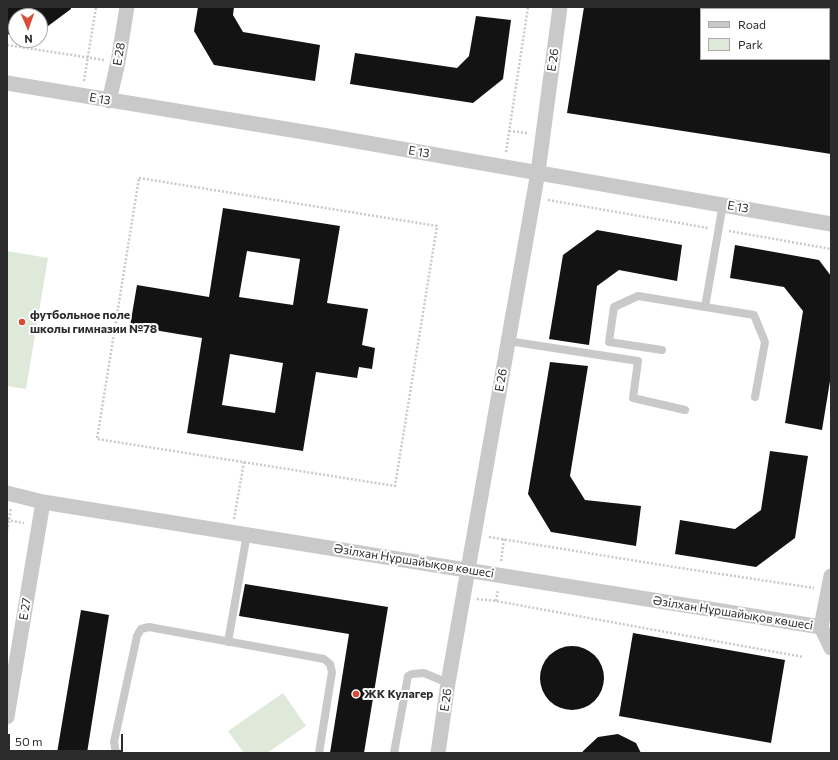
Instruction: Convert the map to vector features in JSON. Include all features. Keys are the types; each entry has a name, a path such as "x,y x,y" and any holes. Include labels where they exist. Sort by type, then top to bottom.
{"street":[{"name":"E 28","path":"109,101 118,62 127,7"},
{"name":"E 26","path":"438,753 448,684 538,172 560,7"},
{"name":"E 13","path":"7,83 504,166 831,224"},
{"name":"Әзілхан Нұршайықов көшесі","path":"10,493 42,502 231,531 821,627"},
{"name":"E 27","path":"7,717 42,502"},
{"path":"830,583 821,627 831,648"}],"lane":[{"path":"705,307 723,204"},
{"path":"662,350 609,342 614,307 638,296 754,315 765,342 755,397"},
{"path":"508,341 638,361 633,398 685,410"},
{"path":"228,642 247,534"},
{"path":"116,753 114,742 137,636 141,629 150,627 324,659 330,664 332,672 319,753"},
{"path":"394,753 408,676 412,674 424,674 448,684"}],"path":[{"path":"81,96 96,7"},
{"path":"504,166 528,7"},
{"path":"7,45 118,62"},
{"path":"509,131 543,134"},
{"path":"139,178 437,226 395,486 244,462 97,439 139,178"},
{"path":"533,197 831,249"},
{"path":"231,531 244,462"},
{"path":"7,531 10,493"},
{"path":"475,534 666,566 830,583"},
{"path":"464,597 496,601 803,657"}],"green space":[{"name":"футбольное поле школы гимназии №78","path":"7,251 48,258 26,389 7,386"},
{"path":"283,693 306,726 267,753 244,753 228,731"}],"building":[{"path":"7,7 71,7 71,9 48,26 48,8 8,8 7,34"},
{"path":"198,7 234,7 233,15 243,32 320,45 315,81 214,65 194,31"},
{"path":"584,7 831,7 831,154 567,113"},
{"path":"476,16 511,20 503,79 473,103 350,84 355,53 457,68 469,56"},
{"path":"223,208 340,226 327,303 368,309 362,345 375,348 372,369 359,367 357,378 316,372 303,451 187,433 202,338 130,326 137,285 209,297","holes":["247,251 300,259 293,305 239,297","230,354 283,363 275,413 222,405"]},
{"path":"597,230 682,245 677,281 619,270 597,286 589,345 549,339 563,255"},
{"path":"735,245 819,260 831,276 831,375 822,430 785,423 803,311 784,287 730,278"},
{"path":"550,362 588,366 570,476 585,500 641,506 636,546 551,532 528,494"},
{"path":"770,451 808,456 795,538 756,567 675,554 680,520 735,529 761,510"},
{"name":"ЖК Кулагер","path":"245,584 388,607 364,753 330,753 349,634 239,616"},
{"path":"81,610 109,615 87,753 57,753"},
{"path":"633,633 785,660 771,743 619,716"},
{"path":"572,646 584,648 595,655 602,666 604,678 602,690 595,701 584,708 572,710 560,708 549,701 542,690 540,678 542,666 549,655 560,648"},
{"path":"618,734 636,743 641,753 582,753 598,737"}],"place":[{"name":"футбольное поле школы гимназии №78","path":"22,322"},
{"name":"ЖК Кулагер","path":"356,694"}]}
